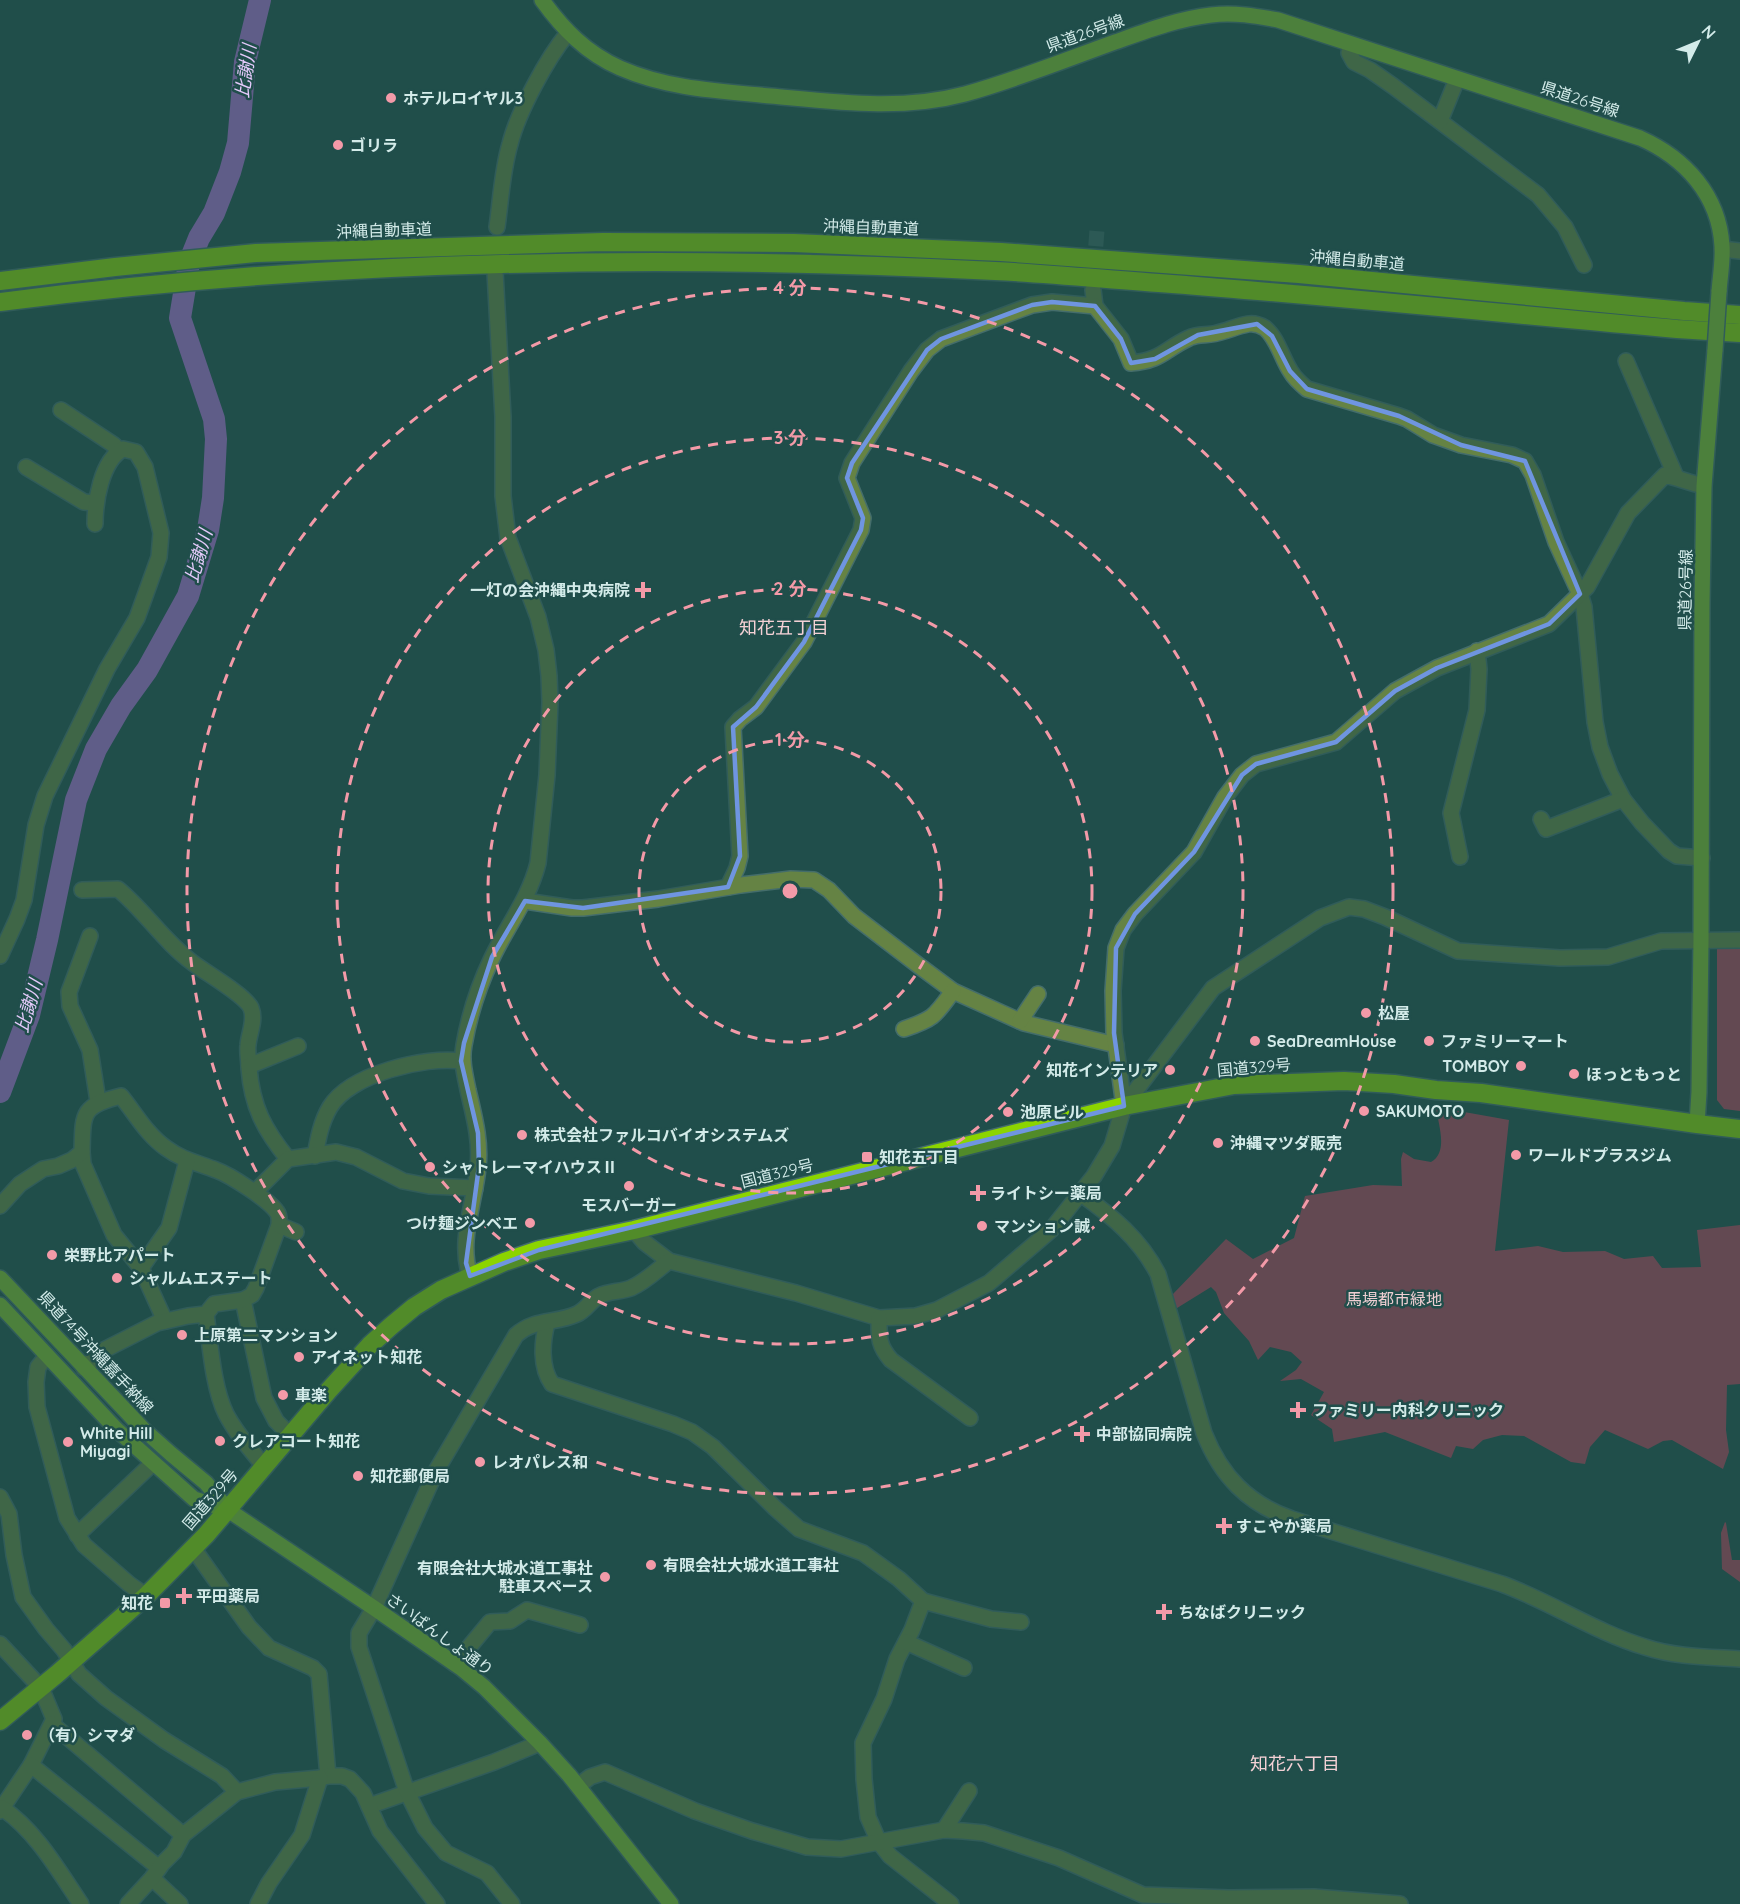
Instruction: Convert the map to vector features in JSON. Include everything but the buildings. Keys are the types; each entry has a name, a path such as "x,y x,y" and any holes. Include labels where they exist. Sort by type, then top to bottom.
{"highway":[{"name":"沖縄自動車道","path":"0,281 115,267 256,254 603,242 794,243 1001,252 1299,274 1740,315"},
{"path":"0,302 264,274 603,261 792,263 999,271 1297,294 1740,333"},
{"name":"国道329号","path":"0,1721 146,1596 228,1510 290,1435 370,1345 391,1326 414,1307 441,1290 470,1276 539,1250 634,1230 1124,1106 1234,1086 1370,1082 1481,1093 1740,1129"}],"main road":[{"name":"県道26号線","path":"542,0 568,33 598,56 640,76 695,89 845,104 912,103 962,95 1158,27 1212,15 1260,16 1298,26 1640,138 1666,151 1688,169 1706,193 1718,224 1722,249 1704,486 1702,858 1697,1124"},
{"name":"県道74号沖縄嘉手納線","path":"0,1278 84,1368 164,1448 206,1483 228,1510"},
{"path":"0,1305 116,1429 153,1463 194,1499 228,1510"},
{"name":"さいばんしょ通り","path":"228,1510 455,1664 484,1687 540,1743 578,1786 671,1904"}],"street":[{"path":"497,227 510,142 546,65 568,33"},
{"path":"1351,44 1349,52 1354,62 1370,70 1538,195 1565,227 1584,266"},
{"path":"1440,121 1457,79"},
{"path":"1722,249 1740,251"},
{"path":"470,1276 465,1248 479,1166 478,1133 461,1061 482,982 492,957 525,901 534,878 548,775 550,685 546,650 538,617 508,538 503,496 503,407 495,272"},
{"path":"728,887 740,856 734,727 740,719 756,707 804,642 861,530 863,518 848,478 852,463 911,371 927,350 942,339 1032,305 1094,298 1121,339 1131,363 1155,359 1198,335 1214,334 1248,324 1257,324 1272,336 1290,371 1307,388 1399,416 1433,435 1461,445 1512,455 1525,461 1533,475 1584,607 1595,722 1600,747 1610,774 1623,799 1669,851 1677,856 1702,858"},
{"path":"1626,361 1676,477"},
{"path":"61,410 114,445 118,451"},
{"path":"0,956 24,900 36,825 45,796 107,669 137,618 159,557 161,533 145,467 136,452 123,448 112,458 95,503 95,524"},
{"path":"26,466 84,502 95,503"},
{"path":"1124,1106 1116,1045 1113,991 1116,948 1123,930 1135,914 1194,852 1225,797 1242,775 1256,764 1336,742 1395,691 1437,668 1549,624 1587,588 1628,513 1665,475 1704,486"},
{"path":"1460,857 1451,813 1477,710 1479,669 1477,651"},
{"path":"1541,819 1546,829 1623,799"},
{"path":"525,901 583,908 790,879 814,880 829,890 854,916 953,991 1020,1021 1116,1045"},
{"path":"82,890 118,889 190,962 244,1000 251,1009 253,1017 248,1045 253,1102 269,1135 288,1159"},
{"path":"634,1230 644,1242 669,1261 796,1293 879,1318 916,1316 937,1310 989,1283 1051,1230 1081,1194 1104,1161 1112,1146 1124,1106 1213,988 1320,918 1349,907 1364,909 1458,951 1560,958 1608,957 1661,940 1740,940"},
{"path":"90,936 69,992 70,1006 90,1050 98,1101"},
{"path":"904,1029 935,1016 953,991"},
{"path":"1020,1021 1038,994"},
{"path":"249,1066 298,1046"},
{"path":"315,1156 319,1135 331,1105 362,1079 406,1065 445,1059 461,1061"},
{"path":"84,1368 102,1351 157,1323 206,1314 214,1304 243,1300 252,1295 280,1219 278,1212 255,1192 218,1171 187,1161 165,1148 151,1135 121,1096 98,1101 86,1111 82,1123 83,1164 114,1235 141,1268 165,1321"},
{"path":"0,1206 20,1184 43,1170 72,1160 82,1152"},
{"path":"255,1192 288,1159 336,1152 356,1157 403,1181 429,1186 475,1188"},
{"path":"141,1268 152,1256 169,1228 187,1161"},
{"path":"1081,1194 1123,1227 1151,1261 1158,1274 1204,1433 1212,1452 1233,1482 1258,1504 1292,1519 1518,1590 1600,1630 1646,1648 1680,1655 1740,1659"},
{"path":"279,1225 296,1232"},
{"path":"512,1904 487,1873 446,1853 425,1828 406,1792 359,1647 359,1633 374,1608 436,1471 516,1335 524,1327 533,1323 547,1323 577,1314 598,1297 630,1288 644,1281 669,1261"},
{"path":"243,1300 264,1398 276,1421 290,1435"},
{"path":"206,1314 220,1399 226,1414 241,1438 264,1466"},
{"path":"879,1318 882,1349 891,1360 970,1418"},
{"path":"547,1323 544,1336 545,1371 552,1384 692,1432 713,1447 799,1529 862,1553 899,1579 923,1601 991,1619 1021,1622"},
{"path":"47,1356 38,1366 37,1407 67,1518 84,1545 146,1596"},
{"path":"77,1535 153,1463"},
{"path":"0,1497 9,1514 14,1555 23,1597 72,1661 79,1674 106,1698 164,1740 222,1776 237,1792"},
{"path":"193,1548 249,1627 269,1648 313,1668 319,1674 324,1777 302,1834 263,1892 258,1904"},
{"path":"923,1601 897,1659 884,1700 862,1743 864,1779 868,1817 879,1842 890,1856 951,1904"},
{"path":"455,1664 490,1622 510,1621 527,1610 580,1625"},
{"path":"906,1642 964,1668"},
{"path":"0,1644 41,1688 54,1719 31,1765 1,1810 16,1819 33,1836 81,1904"},
{"path":"52,1724 183,1835"},
{"path":"369,1806 494,1762 540,1743"},
{"path":"31,1765 155,1873 180,1904"},
{"path":"578,1786 590,1777 605,1772 695,1811 807,1847 841,1849 944,1830 984,1833 1059,1858 1143,1895 1248,1899 1314,1897 1400,1904"},
{"path":"128,1904 174,1852 183,1835 237,1792 275,1782 342,1776 350,1779 363,1793 380,1831 436,1904"},
{"path":"944,1830 969,1791"}],"highlighted area":[{"path":"1052,302 1095,306 1121,339 1131,363 1155,359 1198,335 1257,324 1272,336 1290,371 1307,389 1399,416 1461,445 1525,461 1580,594 1549,624 1437,668 1395,691 1336,742 1256,764 1242,775 1194,852 1135,914 1116,948 1114,1033 1124,1106 539,1250 470,1276 466,1263 479,1166 478,1133 461,1061 464,1043 492,957 525,901 583,908 728,887 740,856 733,727 756,707 804,642 861,530 863,518 847,478 852,463 927,350 941,339 1032,305"}],"green space":[{"path":"1717,948 1740,948 1740,1111 1724,1109 1717,1100"},
{"name":"馬場都市緑地","path":"1436,1107 1509,1120 1495,1251 1538,1246 1563,1252 1605,1251 1624,1259 1653,1256 1662,1268 1701,1267 1697,1230 1740,1225 1740,1384 1727,1385 1726,1430 1729,1452 1723,1469 1672,1440 1663,1441 1648,1449 1605,1430 1590,1447 1585,1464 1571,1462 1524,1436 1502,1435 1483,1440 1473,1449 1456,1446 1451,1458 1385,1432 1334,1442 1332,1429 1311,1415 1324,1392 1301,1379 1280,1381 1296,1370 1302,1362 1291,1352 1270,1347 1258,1360 1249,1341 1224,1313 1216,1292 1211,1287 1169,1313 1158,1274 1173,1294 1226,1239 1253,1259 1294,1238 1305,1196 1373,1185 1402,1186 1403,1152 1414,1159 1431,1162 1440,1152 1441,1137"},
{"path":"1725,1522 1732,1560 1740,1560 1740,1582 1722,1569 1721,1533"}],"waterway":[{"name":"比謝川","path":"0,1092 29,1015 76,800 96,749 121,706 147,670 188,596 208,530 213,498 216,439 214,419 180,318 189,263 199,238 214,213 230,172 238,143 245,62 260,0"}],"tunnel":[{"path":"1094,269 1097,230"}],"place":[{"name":"ホテルロイヤル3","path":"391,98"},
{"name":"ゴリラ","path":"338,145"},
{"name":"一灯の会沖縄中央病院","path":"643,590"},
{"name":"松屋","path":"1366,1013"},
{"name":"SeaDreamHouse","path":"1255,1041"},
{"name":"ファミリーマート","path":"1429,1041"},
{"name":"TOMBOY","path":"1521,1066"},
{"name":"知花インテリア","path":"1170,1070"},
{"name":"ほっともっと","path":"1574,1074"},
{"name":"SAKUMOTO","path":"1364,1111"},
{"name":"池原ビル","path":"1008,1112"},
{"name":"株式会社ファルコバイオシステムズ","path":"522,1135"},
{"name":"沖縄マツダ販売","path":"1218,1143"},
{"name":"ワールドプラスジム","path":"1516,1155"},
{"name":"知花五丁目","path":"867,1157"},
{"name":"シャトレーマイハウスⅡ","path":"430,1167"},
{"name":"モスバーガー","path":"629,1186"},
{"name":"ライトシー薬局","path":"978,1193"},
{"name":"つけ麺ジンベエ","path":"530,1223"},
{"name":"マンション誠","path":"982,1226"},
{"name":"栄野比アパート","path":"52,1255"},
{"name":"シャルムエステート","path":"117,1278"},
{"name":"上原第二マンション","path":"182,1335"},
{"name":"アイネット知花","path":"299,1357"},
{"name":"車楽","path":"283,1395"},
{"name":"ファミリー内科クリニック","path":"1298,1410"},
{"name":"中部協同病院","path":"1082,1434"},
{"name":"クレアコート知花","path":"220,1441"},
{"name":"White Hill Miyagi","path":"68,1442"},
{"name":"レオパレス和","path":"480,1462"},
{"name":"知花郵便局","path":"358,1476"},
{"name":"すこやか薬局","path":"1224,1526"},
{"name":"有限会社大城水道工事社","path":"651,1565"},
{"name":"有限会社大城水道工事社 駐車スペース","path":"605,1577"},
{"name":"平田薬局","path":"184,1596"},
{"name":"知花","path":"165,1603"},
{"name":"ちなばクリニック","path":"1164,1612"},
{"name":"（有）シマダ","path":"27,1735"}],"district":[{"name":"知花五丁目","path":"784,628"},
{"name":"知花六丁目","path":"1295,1764"}]}
